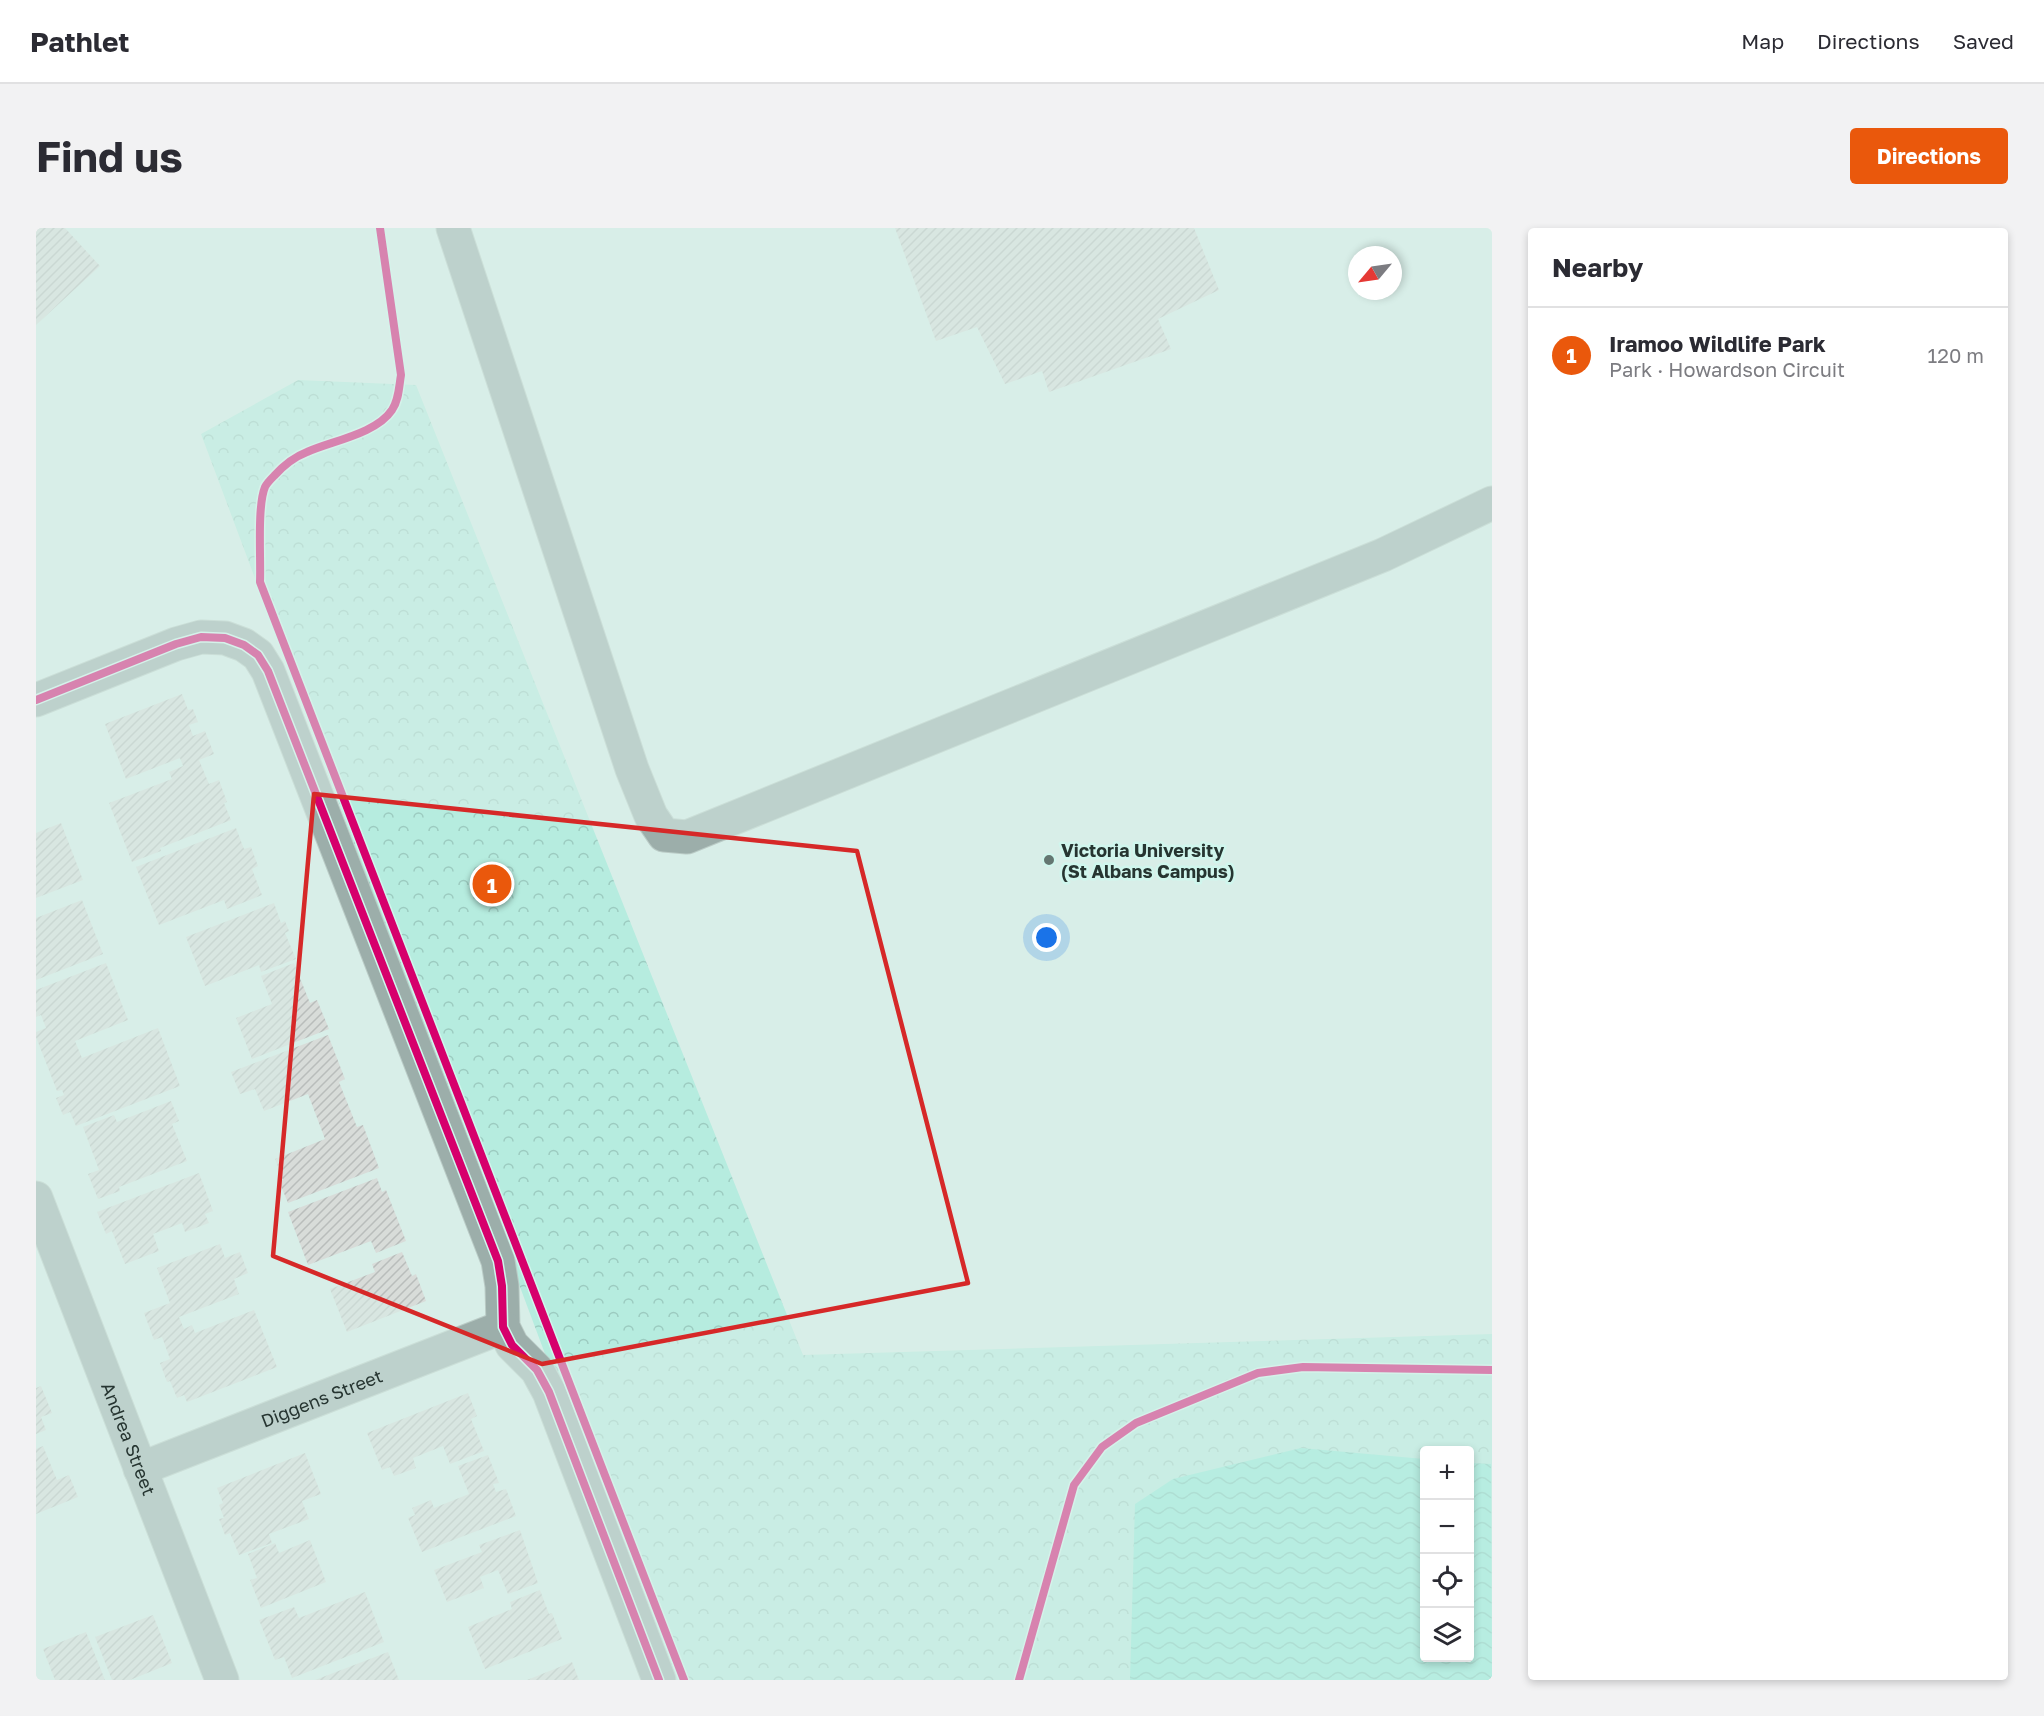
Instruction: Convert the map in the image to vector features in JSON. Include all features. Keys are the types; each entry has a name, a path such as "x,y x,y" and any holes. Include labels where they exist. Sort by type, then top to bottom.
{"street":[{"path":"453,228 632,769 651,816 664,835 687,837 1383,555 1492,503"},
{"path":"36,700 176,644 201,637 225,638 244,645 258,656 268,671 498,1261 502,1286 503,1327 512,1345 537,1370 549,1392 659,1680"},
{"name":"Andrea Street","path":"36,1198 42,1231 140,1469 222,1680"},
{"name":"Diggens Street","path":"140,1469 503,1327"}],"highlighted area":[{"path":"314,794 857,851 968,1283 542,1364 273,1256"}],"green space":[{"path":"298,380 416,385 803,1355 1492,1334 1492,1680 667,1680 201,434"}],"water":[{"path":"1301,1448 1420,1459 1420,1662 1474,1662 1474,1463 1491,1464 1492,1680 1130,1680 1135,1504 1173,1479"}],"building":[{"path":"36,228 65,228 100,266 36,325"},
{"path":"895,228 1194,228 1219,290 1158,319 1171,349 1049,392 1042,371 1005,384 977,327 936,341"},
{"path":"182,694 188,710 193,709 198,722 189,725 193,736 205,731 214,754 199,760 209,784 219,780 227,802 224,803 231,820 160,848 161,851 132,862 109,803 172,779 169,772 183,766 180,758 126,779 105,724"},
{"path":"61,823 83,880 36,898 36,833"},
{"path":"236,828 244,849 251,847 258,866 252,869 262,895 227,909 224,900 159,925 136,867"},
{"path":"82,900 103,954 36,980 36,918"},
{"path":"274,903 281,923 285,921 289,931 285,933 296,959 261,972 259,965 205,986 186,937"},
{"path":"106,963 128,1020 75,1041 82,1058 158,1028 180,1086 76,1126 70,1112 63,1115 56,1098 64,1095 62,1090 57,1091 36,1037 36,1032 46,1028 41,1015 36,1017 36,990"},
{"path":"294,963 310,1003 317,1000 329,1029 252,1059 236,1018 272,1004 261,976"},
{"path":"328,1035 345,1079 339,1082 357,1127 363,1125 379,1168 288,1203 279,1181 283,1180 275,1159 325,1139 308,1094 264,1111 255,1089 240,1094 231,1072"},
{"path":"171,1101 179,1121 172,1124 187,1161 119,1187 120,1191 98,1199 88,1174 99,1170 83,1127 114,1115 117,1122"},
{"path":"199,1173 213,1211 205,1214 209,1223 185,1232 182,1223 153,1234 159,1251 125,1264 112,1231 106,1234 97,1212"},
{"path":"377,1178 382,1192 386,1190 406,1241 376,1253 371,1241 308,1265 288,1212"},
{"path":"220,1244 225,1258 240,1252 248,1273 234,1279 239,1294 179,1317 184,1329 192,1325 195,1333 254,1310 277,1367 187,1402 184,1395 177,1398 170,1381 167,1382 160,1363 170,1359 162,1337 154,1340 144,1313 170,1303 157,1268"},
{"path":"402,1252 412,1276 416,1274 426,1301 347,1332 330,1289 375,1272 372,1264"},
{"path":"41,1386 52,1413 41,1417 46,1430 36,1434 36,1388"},
{"path":"468,1393 477,1416 471,1419 484,1451 450,1464 443,1446 413,1458 416,1468 394,1476 390,1467 382,1470 367,1433"},
{"path":"43,1446 57,1480 69,1475 78,1497 36,1514 36,1449"},
{"path":"305,1453 321,1494 302,1501 309,1519 269,1534 272,1543 239,1555 230,1533 225,1535 219,1519 224,1518 219,1505 223,1503 217,1488"},
{"path":"488,1455 499,1483 493,1484 496,1492 506,1489 516,1516 422,1552 408,1518 415,1515 412,1508 431,1500 434,1508 469,1494 458,1466"},
{"path":"520,1530 538,1583 508,1594 498,1570 480,1577 484,1588 447,1602 434,1570 482,1552 479,1545"},
{"path":"310,1540 326,1582 261,1608 250,1580 257,1578 248,1554 275,1543 279,1553"},
{"path":"540,1590 562,1639 485,1669 468,1627 512,1609 510,1602"},
{"path":"365,1592 384,1642 292,1678 284,1657 275,1660 259,1620 294,1607 299,1618"},
{"path":"153,1615 172,1663 130,1680 112,1680 95,1637"},
{"path":"86,1632 105,1680 55,1680 43,1649"},
{"path":"388,1652 399,1680 315,1680"},
{"path":"572,1662 579,1680 527,1680"}],"cycle path":[{"path":"380,228 401,375 396,402 385,418 375,425 353,436 298,456 267,484 261,507 260,582 684,1680"},
{"path":"36,700 176,644 201,637 225,638 244,645 258,655 268,671 498,1261 502,1286 503,1327 512,1345 537,1370 549,1392 659,1680"},
{"path":"1019,1680 1074,1485 1102,1447 1136,1423 1258,1373 1303,1367 1492,1370"}],"place":[{"name":"Victoria University (St Albans Campus)","path":"1049,860"},
{"name":"Iramoo Wildlife Park","path":"492,884"}]}
